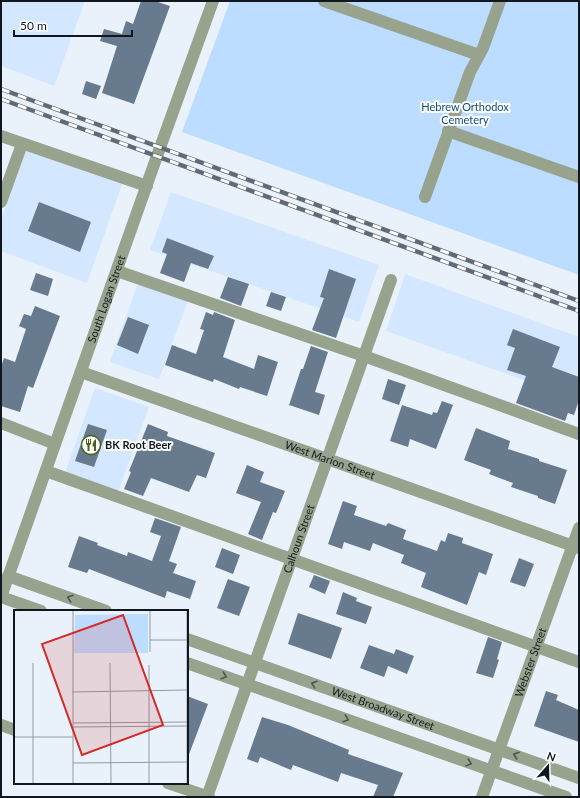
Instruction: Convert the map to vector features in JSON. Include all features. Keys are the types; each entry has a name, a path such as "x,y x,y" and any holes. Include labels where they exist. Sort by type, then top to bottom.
{"street":[{"name":"South Logan Street","path":"1,597 213,1"},
{"path":"324,1 479,55"},
{"path":"425,197 470,72 483,48 500,1"},
{"path":"448,131 579,177"},
{"path":"1,136 146,186"},
{"path":"1,202 22,144"},
{"path":"117,271 364,356 579,434"},
{"name":"Calhoun Street","path":"208,797 291,558 328,460 390,280"},
{"name":"West Marion Street","path":"81,372 576,547"},
{"path":"1,423 55,444"},
{"path":"46,471 579,662"},
{"name":"Webster Street","path":"482,797 535,646 576,547 579,528"},
{"path":"8,576 103,610"},
{"path":"1,597 38,610"},
{"name":"West Broadway Street","path":"188,640 579,778"},
{"name":"West Broadway Street","path":"188,663 566,797"},
{"path":"1,725 14,730"},
{"path":"171,784 208,797"}],"shaded area":[{"path":"1,1 85,1 54,86 1,66"},
{"path":"27,148 123,182 87,283 1,251 1,219"},
{"path":"171,192 379,265 359,322 150,250"},
{"path":"405,274 579,337 579,400 386,331"},
{"path":"138,283 188,301 159,379 110,362"},
{"path":"95,388 149,407 118,492 65,473"}],"green space":[{"name":"Hebrew Orthodox Cemetery","path":"230,1 579,1 579,275 182,132"}],"building":[{"path":"141,1 155,1 170,6 134,104 102,93 117,46 100,41 104,29 122,34 126,21 133,24"},
{"path":"86,81 101,86 96,99 82,94"},
{"path":"39,202 91,222 80,252 28,231"},
{"path":"167,238 214,256 208,269 191,263 184,282 160,273 167,254 162,252"},
{"path":"329,269 356,279 336,338 312,330 324,298 320,297"},
{"path":"36,273 53,279 48,296 30,290"},
{"path":"228,277 249,284 241,306 220,298"},
{"path":"271,292 286,297 281,311 266,306"},
{"path":"35,306 60,316 33,388 28,386 20,412 1,406 1,367 4,358 15,362 26,329 19,326 24,314 31,316"},
{"path":"206,312 213,315 214,312 235,320 223,357 254,369 258,355 278,362 267,396 240,387 239,389 214,379 213,382 165,365 172,345 196,354 204,330 200,329"},
{"path":"128,317 149,325 138,354 117,345"},
{"path":"513,329 560,347 552,367 579,377 579,400 574,415 568,413 565,421 516,403 526,376 507,370 515,348 507,345"},
{"path":"311,346 328,352 315,392 325,395 319,415 289,405 301,369 303,369"},
{"path":"388,379 406,385 399,405 382,399"},
{"path":"442,401 453,405 436,449 410,439 408,447 390,441 402,405 432,415 433,412 437,413"},
{"path":"88,424 107,430 94,467 75,461"},
{"path":"148,424 168,432 167,436 215,453 206,478 197,475 189,492 151,478 143,496 124,489 131,472 129,471"},
{"path":"476,428 510,441 508,449 567,470 555,504 538,498 538,496 511,487 513,483 489,474 491,470 464,460"},
{"path":"247,465 264,472 260,482 285,491 276,513 273,512 262,540 248,534 261,502 236,493"},
{"path":"343,501 357,506 354,515 386,526 388,523 406,530 403,539 437,551 441,540 445,542 448,533 463,538 462,543 493,554 486,575 479,572 467,605 421,587 426,573 401,563 404,555 373,543 370,551 344,542 342,549 328,544"},
{"path":"155,518 181,527 169,561 177,564 173,573 196,581 190,599 167,591 165,598 89,569 87,573 68,567 79,536 98,543 97,545 127,556 128,552 152,561 161,536 150,532"},
{"path":"222,548 240,555 233,574 215,567"},
{"path":"519,558 534,564 525,587 510,582"},
{"path":"314,575 330,581 325,594 309,587"},
{"path":"228,579 250,587 239,616 217,608"},
{"path":"343,592 357,598 356,601 372,607 366,624 336,614"},
{"path":"298,613 342,628 331,659 288,644"},
{"path":"488,637 502,642 497,659 499,660 493,678 476,673"},
{"path":"369,645 394,654 396,649 414,656 407,674 388,666 384,677 360,668"},
{"path":"546,691 558,695 556,700 579,710 579,742 534,726"},
{"path":"188,696 208,704 188,757"},
{"path":"262,717 288,725 349,750 348,754 403,773 393,797 373,797 378,785 341,773 338,782 293,765 291,770 260,757 258,763 247,759"}],"railway":[{"path":"1,89 579,301"},
{"path":"1,99 579,311"}],"place":[{"name":"BK Root Beer","path":"91,445"}]}
